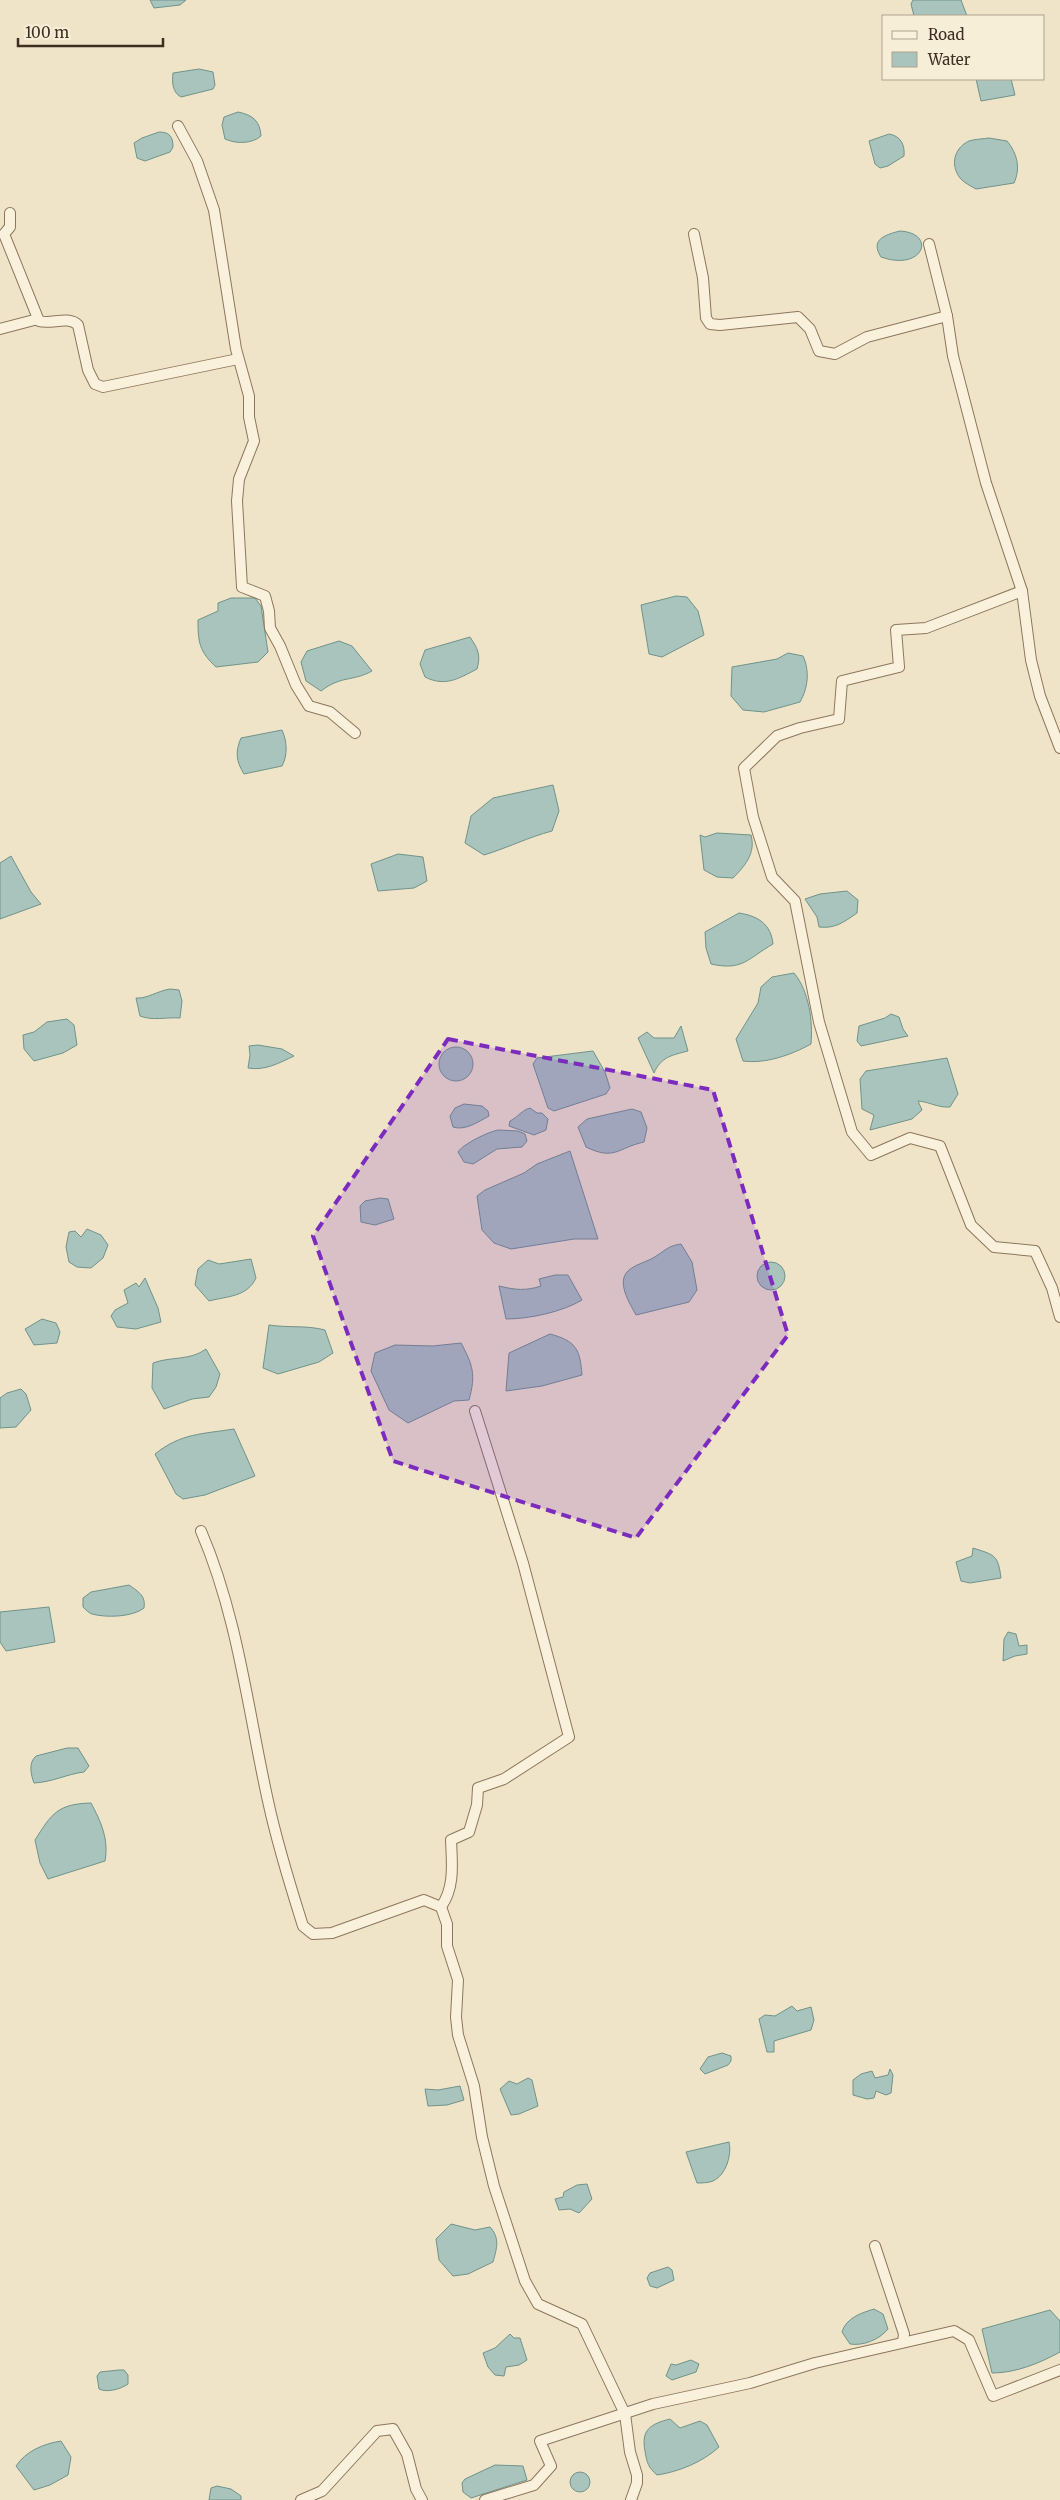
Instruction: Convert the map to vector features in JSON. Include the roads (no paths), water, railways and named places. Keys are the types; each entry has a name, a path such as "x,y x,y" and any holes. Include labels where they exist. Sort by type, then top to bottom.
{"street":[{"path":"178,126 197,161 214,210 238,360 249,396 249,417 254,441 238,479 237,501 242,587 264,596 269,611 270,628 280,646 296,685 309,706 330,712 355,733"},
{"path":"10,213 10,227 4,234 38,319 45,323 71,320 78,325 88,370 95,384 103,387 238,360"},
{"path":"694,234 704,278 706,318 710,324 720,325 798,317 810,329 819,350 835,354 867,338 947,316"},
{"path":"929,244 947,316 953,356 986,483 1022,591 1031,660 1040,696 1060,748"},
{"path":"0,329 38,319"},
{"path":"1022,591 926,628 896,630 899,667 842,681 840,719 800,728 777,736 744,768 753,817 772,877 795,901 819,1022 852,1132 871,1155 910,1138 940,1146 971,1225 994,1247 1035,1251 1052,1288 1060,1317"},
{"path":"441,1907 449,1895 452,1878 451,1840 469,1832 477,1805 478,1788 504,1779 569,1737 522,1563 475,1411"},
{"path":"201,1531 212,1557 228,1609 250,1706 268,1803 303,1926 313,1934 332,1933 424,1900 441,1907 447,1924 448,1946 458,1980 456,2017 458,2035 474,2086 482,2138 494,2186 525,2282 538,2304 582,2324 625,2414 630,2452 637,2475 637,2483 631,2500"},
{"path":"875,2246 904,2334 903,2342"},
{"path":"485,2500 534,2485 550,2466 540,2441 653,2404 750,2383 815,2363 903,2342 954,2331 969,2340 993,2396 1060,2370"},
{"path":"301,2500 322,2491 377,2431 392,2430 407,2454 416,2489 422,2500"}],"water":[{"path":"150,0 186,0 180,5 154,8"},
{"path":"913,0 961,0 967,15 914,15 911,4"},
{"path":"199,69 213,72 215,85 213,89 181,97 178,95 173,86 173,73"},
{"path":"976,80 1011,80 1015,95 981,101"},
{"path":"238,112 248,115 255,120 259,126 261,136 253,141 244,142 234,142 225,139 222,125 224,117"},
{"path":"159,132 168,134 171,137 173,147 170,152 145,161 137,158 134,143"},
{"path":"889,134 899,139 904,148 904,156 888,166 880,168 875,164 869,141"},
{"path":"989,138 1007,141 1017,161 1016,177 1014,183 976,189 960,178 955,168 955,157 960,148 969,141"},
{"path":"900,231 912,233 919,238 922,244 921,250 916,256 907,260 881,257 877,246 880,239"},
{"path":"676,596 687,597 698,611 704,635 662,657 649,654 641,605"},
{"path":"231,598 255,598 261,606 268,652 258,662 216,667 206,656 201,646 198,634 198,620 218,611 218,603"},
{"path":"470,637 478,652 477,669 457,679 445,682 425,677 420,664 425,650"},
{"path":"339,641 352,646 372,671 359,677 335,683 321,691 306,681 301,662 307,651"},
{"path":"788,653 803,656 807,668 805,691 800,702 764,712 743,710 731,696 732,667 777,659"},
{"path":"282,730 286,748 282,766 244,774 237,756 241,738"},
{"path":"553,785 559,811 552,831 484,855 465,843 471,816 493,798"},
{"path":"717,833 751,835 751,853 742,869 733,878 717,877 704,870 700,835 705,837"},
{"path":"398,854 423,857 427,881 414,888 378,891 371,864"},
{"path":"11,856 31,892 41,904 0,919 0,863"},
{"path":"847,891 858,900 857,913 835,926 819,927 817,917 805,899 820,894"},
{"path":"739,913 752,916 762,922 770,931 773,944 738,965 722,966 711,964 706,948 705,932"},
{"path":"794,973 803,988 809,1007 811,1044 778,1058 752,1062 743,1061 736,1039 758,1003 761,987 772,977"},
{"path":"170,989 179,990 182,1001 180,1018 155,1019 140,1016 136,998"},
{"path":"891,1014 899,1017 903,1029 908,1036 861,1046 857,1041 859,1026 885,1018"},
{"path":"67,1019 74,1025 77,1045 63,1053 34,1061 24,1049 23,1035 34,1032 47,1022"},
{"path":"681,1026 688,1051 664,1060 654,1073 638,1038 647,1032 654,1038 674,1038"},
{"path":"258,1045 282,1049 294,1056 266,1067 248,1068 249,1046"},
{"path":"456,1047 468,1052 473,1064 468,1076 456,1081 444,1076 439,1064 444,1052"},
{"path":"593,1051 605,1072 610,1088 606,1094 554,1111 548,1108 533,1064 537,1058"},
{"path":"947,1058 958,1094 950,1107 918,1101 922,1110 912,1119 870,1130 874,1115 862,1109 860,1079 866,1071"},
{"path":"464,1104 482,1106 488,1111 489,1116 467,1127 453,1127 450,1116 455,1108"},
{"path":"530,1108 537,1113 542,1113 548,1119 546,1130 534,1135 509,1126 510,1121"},
{"path":"632,1109 641,1112 647,1128 644,1142 610,1153 586,1147 578,1127 587,1119"},
{"path":"498,1130 518,1131 525,1134 527,1141 522,1147 497,1149 473,1164 464,1162 458,1152 465,1145"},
{"path":"570,1151 598,1239 574,1239 511,1249 494,1243 482,1230 477,1196 485,1190 524,1173 537,1164"},
{"path":"380,1198 388,1199 394,1219 375,1225 361,1222 360,1206 365,1201"},
{"path":"87,1229 101,1235 108,1245 103,1258 91,1268 77,1267 69,1262 66,1247 69,1232 75,1231 81,1237"},
{"path":"681,1244 692,1262 697,1290 689,1302 636,1315 625,1293 623,1281 628,1271 669,1247"},
{"path":"251,1259 256,1278 248,1289 236,1295 209,1301 195,1285 198,1269 208,1260 219,1264"},
{"path":"771,1262 781,1266 785,1276 781,1286 771,1290 761,1286 757,1276 761,1266"},
{"path":"555,1275 568,1275 582,1300 545,1314 506,1319 499,1286 530,1289 541,1286 539,1279"},
{"path":"145,1278 158,1308 161,1322 136,1329 117,1327 111,1316 115,1310 128,1303 124,1290 136,1283 139,1287"},
{"path":"42,1319 56,1323 60,1332 57,1343 34,1345 25,1329"},
{"path":"269,1325 325,1330 333,1353 319,1362 278,1374 263,1368"},
{"path":"550,1334 566,1340 575,1347 580,1359 582,1375 542,1386 506,1391 509,1353"},
{"path":"461,1343 471,1364 473,1377 469,1400 454,1401 408,1423 389,1410 371,1371 375,1353 395,1345 433,1346"},
{"path":"206,1349 220,1374 216,1387 209,1397 192,1399 164,1409 152,1388 153,1363 187,1357"},
{"path":"21,1389 26,1394 31,1410 16,1427 0,1428 0,1398 7,1393"},
{"path":"234,1429 255,1476 205,1495 183,1499 176,1494 155,1454 183,1438"},
{"path":"973,1548 994,1557 998,1564 1001,1578 970,1583 961,1581 956,1562 972,1556"},
{"path":"129,1585 143,1597 144,1608 139,1611 119,1616 104,1616 91,1614 83,1607 83,1598 91,1592"},
{"path":"49,1607 55,1642 6,1651 0,1642 0,1612"},
{"path":"1008,1632 1016,1634 1019,1646 1027,1645 1027,1654 1003,1661 1004,1639"},
{"path":"67,1748 78,1748 89,1766 84,1772 34,1783 31,1773 33,1759 36,1756"},
{"path":"91,1803 105,1838 105,1861 48,1879 40,1863 35,1840 51,1817 63,1808 71,1805"},
{"path":"792,2006 797,2011 811,2007 814,2020 811,2030 774,2041 774,2052 767,2052 759,2019 765,2015 775,2016"},
{"path":"722,2053 731,2056 731,2061 728,2065 705,2074 700,2069 708,2057"},
{"path":"890,2069 893,2075 891,2093 886,2095 876,2091 874,2098 867,2099 853,2095 853,2080 861,2074 872,2071 875,2078 888,2075"},
{"path":"528,2078 532,2080 538,2106 519,2114 511,2115 500,2089 509,2081 517,2084"},
{"path":"460,2086 464,2100 447,2105 428,2106 425,2089 438,2090"},
{"path":"729,2142 729,2158 725,2169 718,2178 707,2183 697,2183 686,2152"},
{"path":"587,2184 592,2199 579,2213 570,2209 559,2210 555,2199 563,2197 564,2192 577,2185"},
{"path":"451,2224 475,2230 490,2227 496,2239 493,2262 468,2274 453,2276 439,2260 436,2239"},
{"path":"668,2267 672,2270 674,2280 657,2288 650,2286 647,2278 650,2273"},
{"path":"874,2309 883,2314 888,2329 871,2341 850,2344 842,2332 844,2327 855,2317"},
{"path":"1050,2310 1060,2321 1060,2352 1028,2367 992,2373 982,2329"},
{"path":"510,2334 514,2338 520,2338 527,2360 519,2365 506,2367 504,2376 495,2375 488,2367 483,2353 495,2348"},
{"path":"691,2360 699,2364 696,2372 672,2380 666,2376 671,2364 676,2365"},
{"path":"124,2370 128,2375 128,2384 114,2390 106,2391 99,2389 97,2376 100,2372"},
{"path":"670,2419 680,2428 700,2421 707,2425 719,2447 690,2466 657,2475 647,2462 644,2438 648,2429 652,2426"},
{"path":"61,2441 71,2457 68,2475 50,2485 34,2490 16,2466 30,2452 48,2444"},
{"path":"495,2465 523,2466 527,2480 471,2498 463,2492 462,2483 465,2479"},
{"path":"580,2472 587,2475 590,2482 587,2489 580,2492 573,2489 570,2482 573,2475"},
{"path":"217,2486 231,2489 241,2496 241,2500 209,2500 211,2488"}]}
